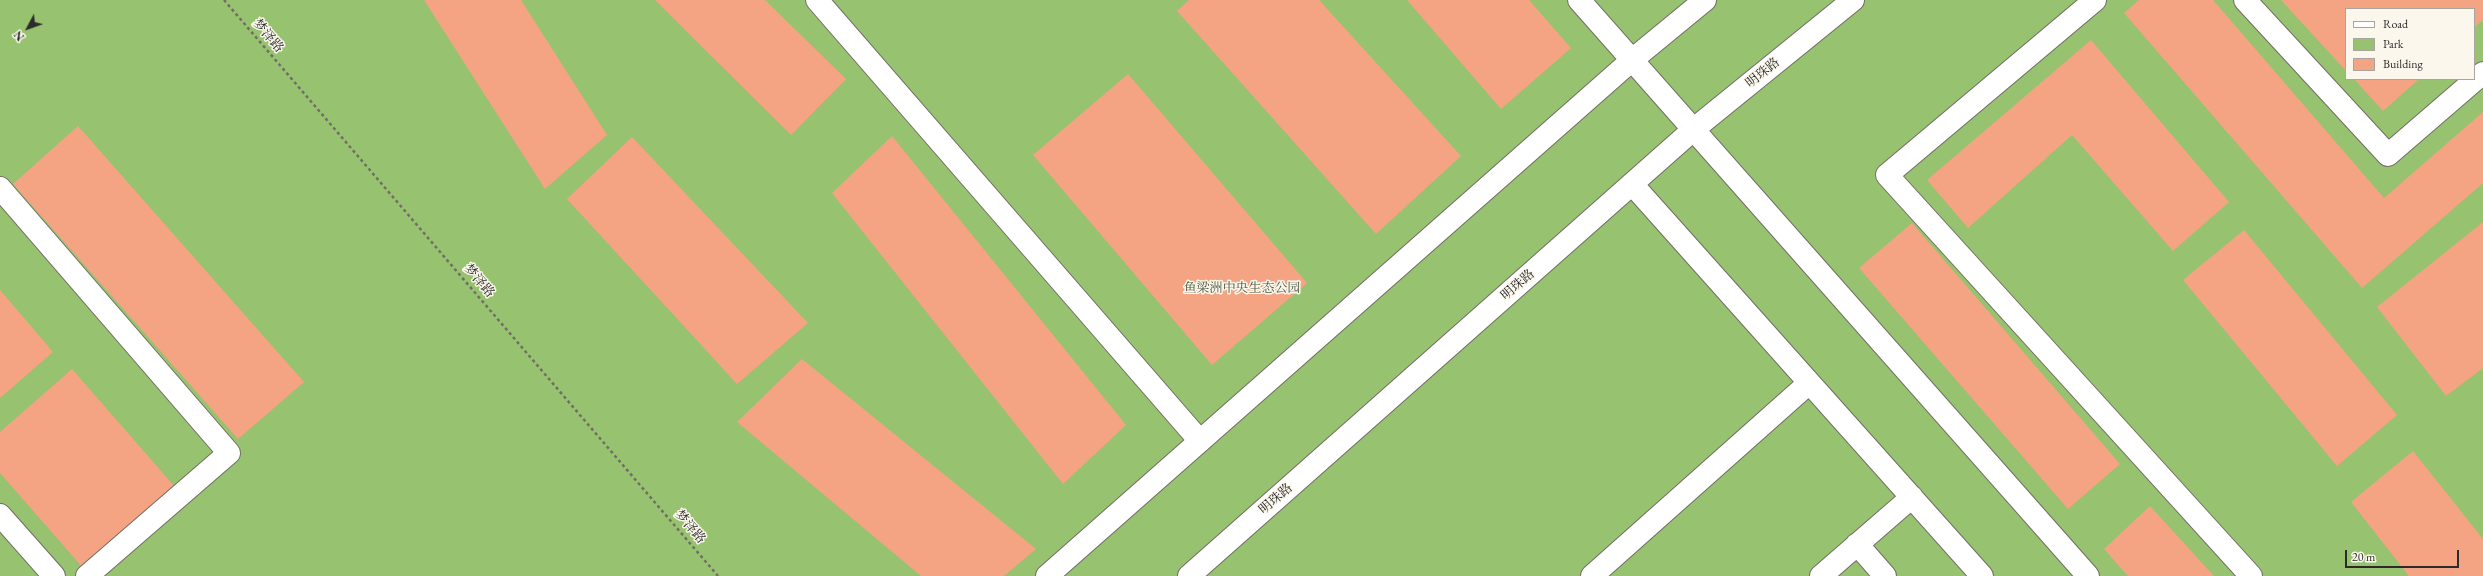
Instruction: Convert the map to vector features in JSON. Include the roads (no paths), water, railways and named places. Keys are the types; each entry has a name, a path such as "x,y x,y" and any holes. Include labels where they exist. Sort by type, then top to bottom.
{"street":[{"path":"817,0 1200,441"},
{"path":"1579,0 2088,576"},
{"path":"1047,576 1632,60 1705,0"},
{"name":"明珠路","path":"1189,576 1694,129 1853,0"},
{"path":"2095,0 1887,175 2251,576"},
{"path":"2245,0 2388,155 2475,80"},
{"path":"2475,80 2483,73"},
{"path":"1632,184 1982,576"},
{"path":"0,188 229,453 87,576"},
{"path":"1592,576 1810,382"},
{"path":"1821,576 1912,497"},
{"path":"0,515 54,576"},
{"path":"1857,544 1885,576"}],"park label":[{"name":"鱼梁洲中央生态公园","path":"1242,288"}]}
